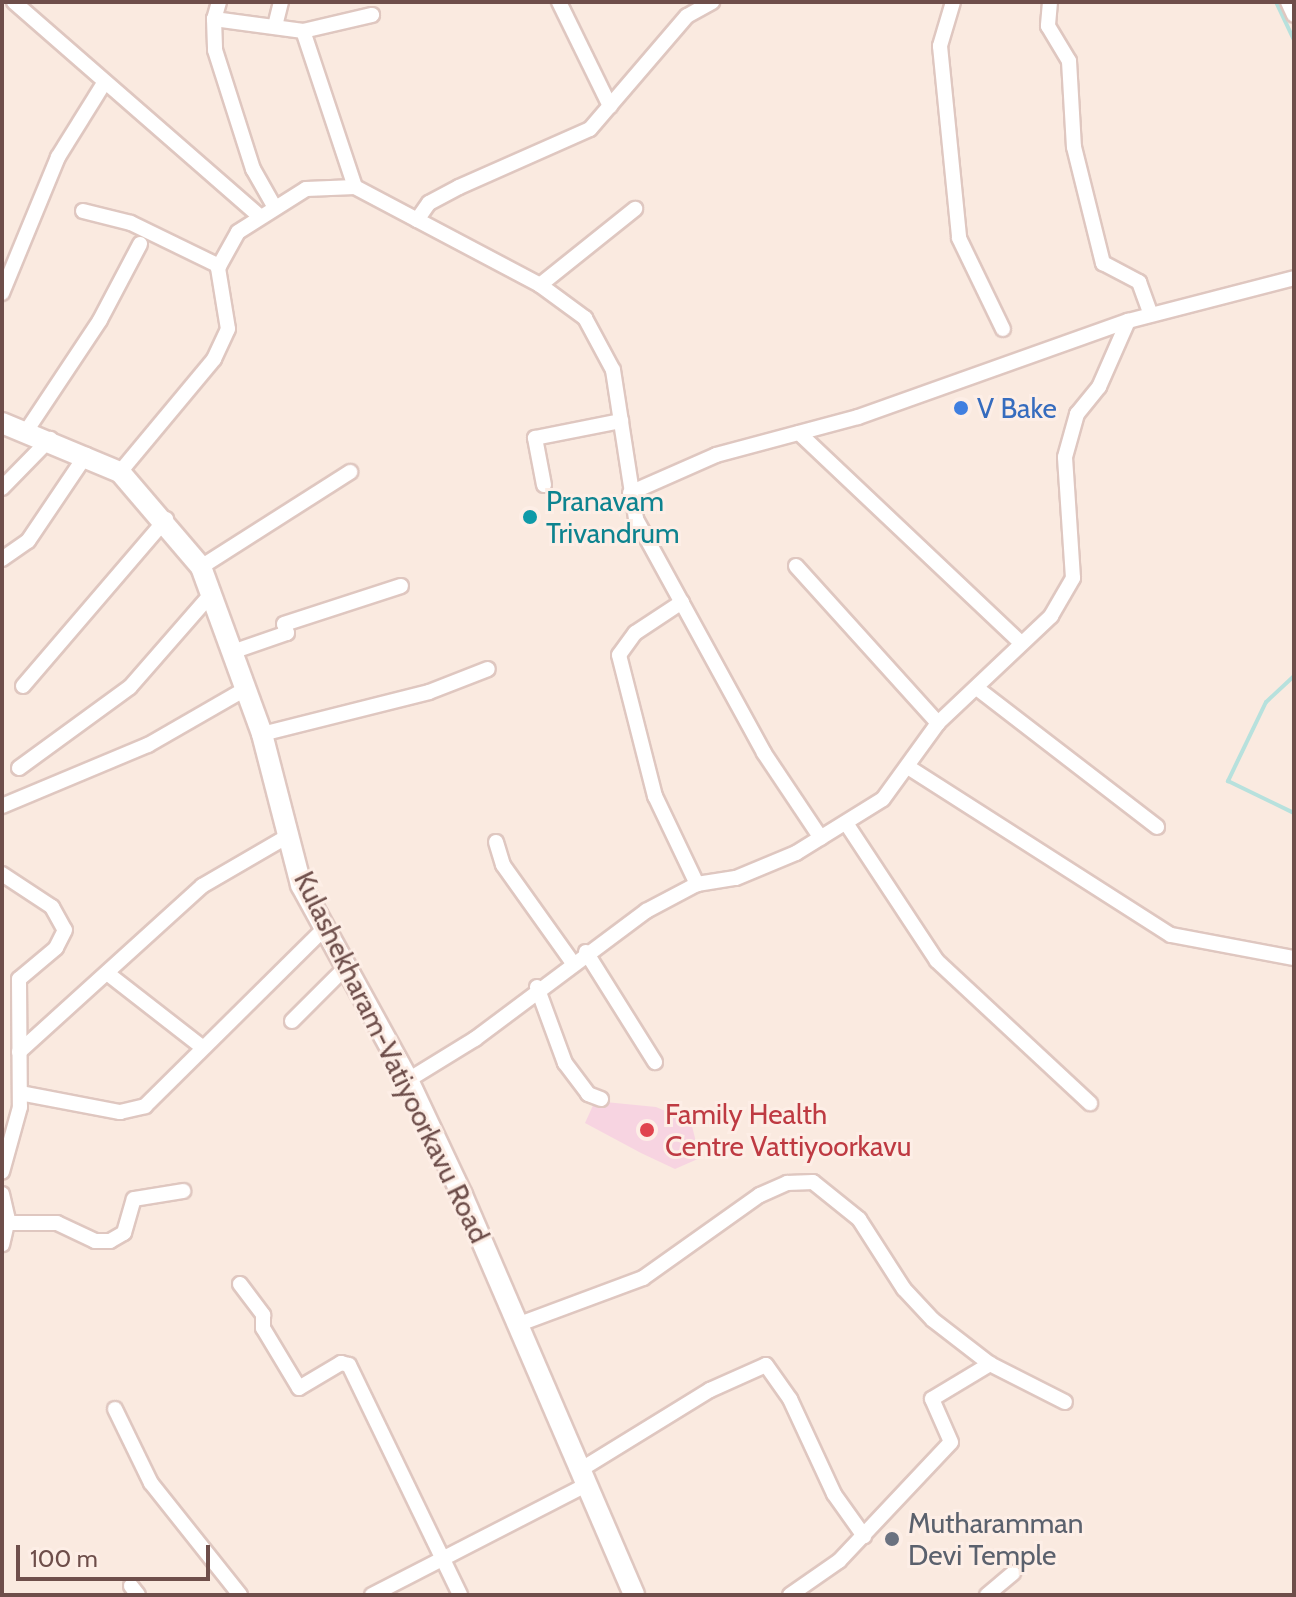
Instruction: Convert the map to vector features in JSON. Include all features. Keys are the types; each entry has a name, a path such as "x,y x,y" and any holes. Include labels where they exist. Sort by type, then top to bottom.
{"street":[{"path":"14,2 259,216"},
{"path":"219,2 214,19 215,50 248,154 274,206"},
{"path":"275,26 281,2"},
{"path":"559,2 610,106"},
{"path":"417,220 439,198 590,129 687,16 712,2"},
{"path":"953,2 940,46 959,238 1003,329"},
{"path":"1050,2 1048,26 1069,61 1074,147 1103,263 1139,282 1150,312"},
{"path":"1288,2 1294,15"},
{"path":"214,19 303,31 372,15"},
{"path":"303,31 355,187"},
{"path":"2,293 58,157 104,83"},
{"path":"120,472 214,359 228,329 219,266 238,232 274,206 306,189 355,187 540,285 576,309 599,340 613,370 636,519 764,753 821,838"},
{"path":"540,285 635,209"},
{"path":"83,211 131,223 219,266"},
{"path":"27,430 100,320 140,244"},
{"path":"630,493 716,455 799,433 1150,312 1294,278"},
{"path":"408,1080 475,1039 537,987 586,952 697,884 736,878 821,838 883,799 938,723 978,689 1051,616 1073,578 1065,457 1077,414 1099,387 1128,321"},
{"path":"544,485 535,438 621,421"},
{"name":"Kulashekharam-Vatiyoorkavu Road","path":"2,423 50,439 120,472 166,519 201,567 235,651 262,734 288,836 323,930 408,1080 522,1323 583,1478 634,1595"},
{"path":"799,433 1021,643"},
{"path":"2,488 50,439"},
{"path":"2,559 28,541 86,455"},
{"path":"201,567 350,472"},
{"path":"23,686 166,519"},
{"path":"796,566 938,723"},
{"path":"235,651 287,633 284,624 401,586"},
{"path":"19,768 130,687 213,592"},
{"path":"682,602 635,633 619,655 655,796 697,884"},
{"path":"262,734 429,692 488,669"},
{"path":"2,806 148,745 247,688"},
{"path":"978,689 1157,827"},
{"path":"908,767 1171,935 1294,958"},
{"path":"846,823 937,961 1090,1103"},
{"path":"19,1052 212,878 288,836"},
{"path":"496,842 503,865 573,963"},
{"path":"2,874 52,907 65,930 56,948 20,976 20,1093 2,1172"},
{"path":"20,1093 120,1112 145,1106 323,930"},
{"path":"586,952 655,1062"},
{"path":"292,1021 343,970"},
{"path":"107,973 202,1047"},
{"path":"537,987 565,1063 588,1094 601,1099"},
{"path":"522,1323 643,1278 760,1195 799,1181 813,1182 842,1203 904,1289 990,1364 1065,1402"},
{"path":"8,1223 57,1223 95,1241 110,1241 124,1233 134,1199 183,1191"},
{"path":"2,1194 8,1223 2,1244"},
{"path":"240,1284 263,1315 263,1328 299,1388 341,1363 349,1365 460,1595"},
{"path":"790,1595 864,1536 951,1442 932,1399 990,1364"},
{"path":"372,1595 441,1561 583,1478 710,1390 766,1365 790,1399 834,1494 864,1536"},
{"path":"115,1409 151,1483 240,1595"},
{"path":"987,1595 1013,1573"}],"shaded area":[{"name":"Family Health Centre Vattiyoorkavu","path":"595,1101 656,1107 691,1122 700,1158 675,1169 585,1123"}],"waterway":[{"path":"1276,2 1294,40"},
{"path":"1294,676 1266,702 1228,781 1294,813"}],"place":[{"name":"V Bake","path":"961,408"},
{"name":"Pranavam Trivandrum","path":"530,517"},
{"name":"Family Health Centre Vattiyoorkavu","path":"647,1130"},
{"name":"Mutharamman Devi Temple","path":"892,1539"}]}
